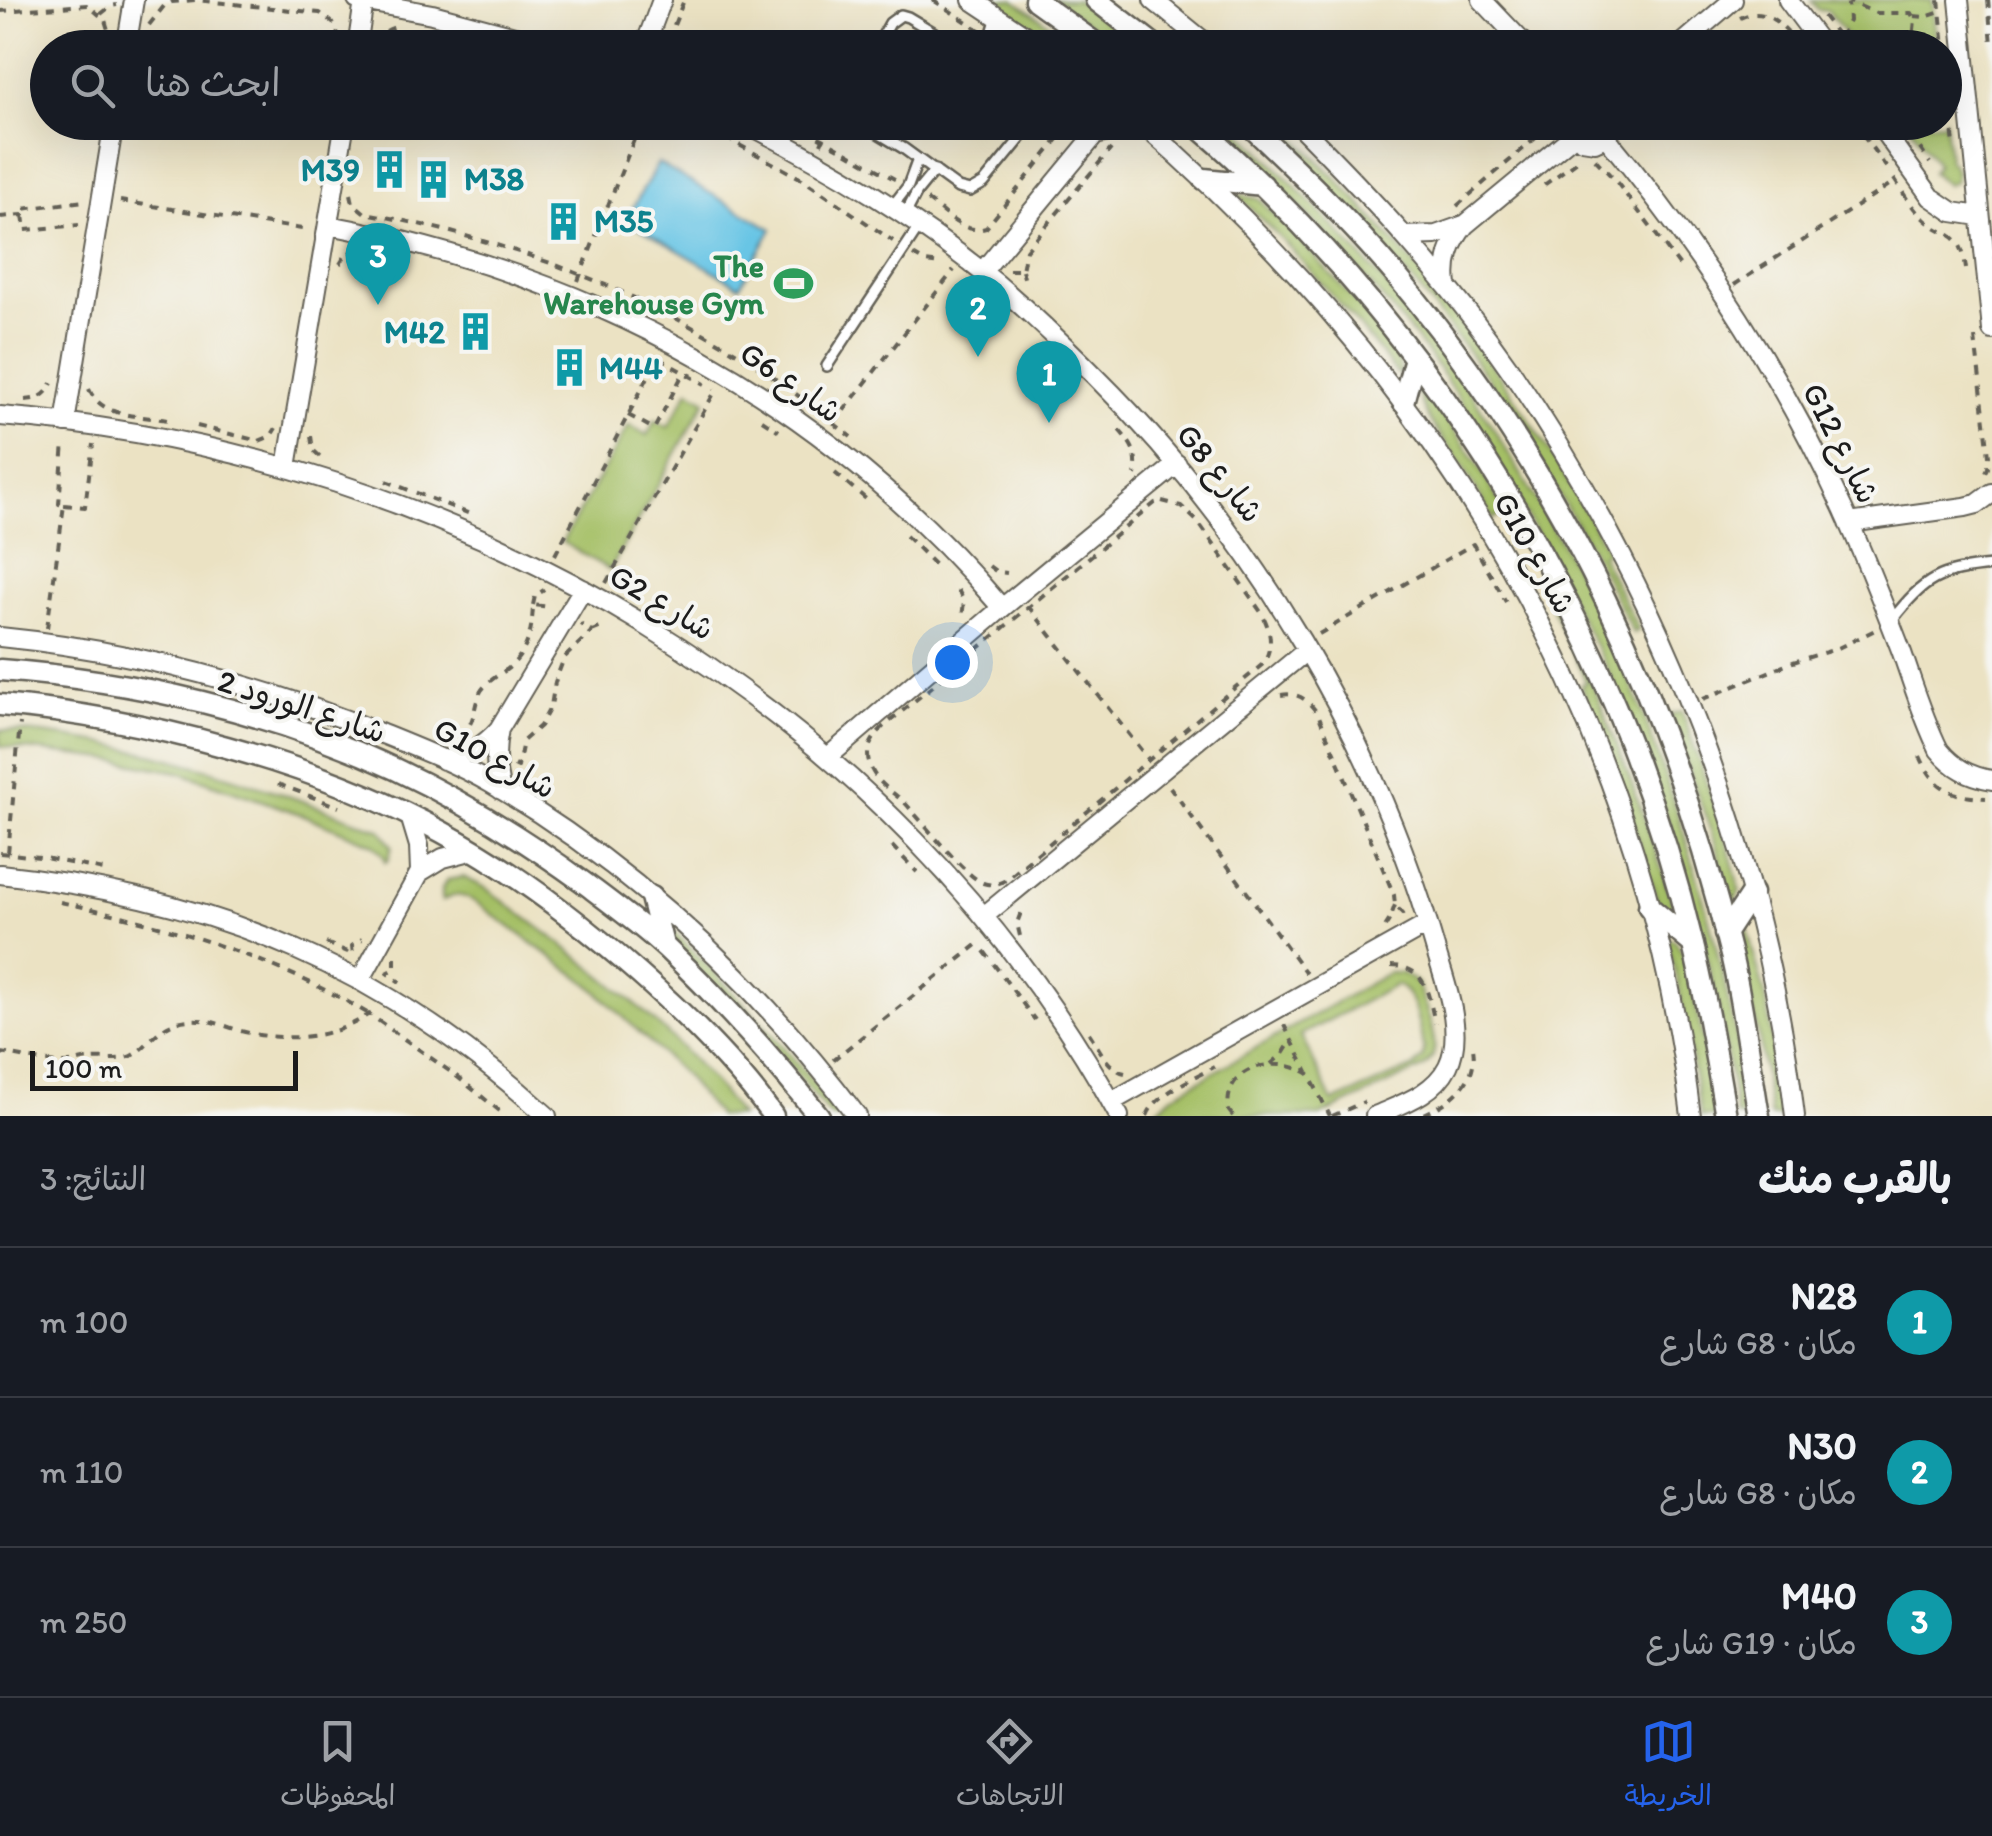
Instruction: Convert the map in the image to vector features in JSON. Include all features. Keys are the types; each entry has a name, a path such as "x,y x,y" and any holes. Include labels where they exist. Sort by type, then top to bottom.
{"street":[{"path":"129,30 134,0"},
{"path":"358,30 360,0 513,30"},
{"path":"644,30 662,0"},
{"path":"972,0 1017,30"},
{"path":"1035,0 1077,30"},
{"path":"1096,0 1135,30"},
{"path":"1153,0 1190,30"},
{"path":"1482,0 1511,30"},
{"path":"1698,30 1733,0"},
{"path":"1788,0 1810,30"},
{"path":"1959,0 1962,30"},
{"path":"1962,32 1979,216 1983,328"},
{"path":"65,423 111,140"},
{"path":"287,467 342,140"},
{"name":"G8 شارع","path":"776,140 905,218 958,265 988,265 1178,464 1265,581 1343,716 1376,784 1404,853 1423,927 1462,1040 1463,1052 1455,1076 1437,1093 1371,1108"},
{"path":"988,265 1087,140"},
{"name":"G10 شارع","path":"1154,140 1204,179 1309,286 1358,343 1450,467 1531,603 1566,674 1626,828 1674,1004 1691,1116"},
{"name":"G10 شارع","path":"1213,140 1263,185 1339,266 1415,358 1473,438 1558,584 1630,742 1655,815 1693,944 1726,1116"},
{"name":"G10 شارع","path":"1264,140 1398,278 1464,362 1529,458 1590,567 1654,705 1680,776 1715,890 1738,987 1759,1116"},
{"path":"1314,140 1405,236 1507,366 1558,443 1628,566 1689,704 1752,893 1779,1007 1795,1116"},
{"path":"1447,286 1448,254 1454,238 1560,140"},
{"name":"G12 شارع","path":"1616,140 1722,293 1791,406 1849,523 1939,750 1962,771 1992,780"},
{"path":"1891,140 1931,197 1953,212 1979,216"},
{"path":"1204,179 1263,185"},
{"path":"1405,236 1436,235 1465,225"},
{"name":"G6 شارع","path":"328,229 453,254 573,295 700,356 761,394 850,460 909,511 1002,608"},
{"path":"1403,402 1415,358"},
{"name":"G2 شارع","path":"6,408 65,423 178,440 350,486 424,514 555,574 633,616 771,711 828,757 910,834 989,923 1056,1015 1115,1109"},
{"path":"828,757 1178,464"},
{"path":"1849,523 1977,504 1987,486"},
{"path":"444,760 470,753 499,729 583,589"},
{"name":"G10 شارع","path":"0,637 119,655 222,678 337,716 444,760 502,790 651,897 741,978 822,1069 857,1116"},
{"path":"989,923 1304,648"},
{"name":"شارع الورود 2","path":"0,670 94,681 209,705 302,732 393,768 478,812 548,857 663,945 770,1056 818,1116"},
{"name":"شارع الورود 2","path":"0,705 77,714 182,736 285,766 410,816 474,850 567,915 660,991 732,1065 773,1116"},
{"path":"499,729 495,765 502,790"},
{"path":"410,816 419,846 420,872"},
{"path":"361,979 420,872 444,858 474,850"},
{"path":"3,874 123,893 200,913 275,940 361,979 429,1022 546,1116"},
{"path":"1725,934 1752,893"},
{"path":"651,897 663,945"},
{"path":"1649,907 1693,944"},
{"path":"1115,1109 1423,927"},
{"path":"524,1096 527,1116"}],"lane":[{"path":"886,30 900,15 931,30"},
{"path":"993,30 997,16"},
{"path":"889,140 958,188 975,189 1019,140"},
{"path":"826,366 904,249 908,186 918,158"},
{"path":"905,218 917,192 935,170"},
{"path":"1890,622 1918,590 1936,577 1955,570 1992,566"}],"path":[{"path":"147,30 164,6 196,0 320,14 338,30"},
{"path":"933,0 980,30"},
{"path":"1939,0 1942,30"},
{"path":"1988,0 1992,44"},
{"path":"1844,30 1849,22 1846,2 1876,12 1908,12 1925,17 1940,12"},
{"path":"0,10 88,5 106,20 109,30"},
{"path":"1730,27 1742,17 1756,13 1777,20 1786,30"},
{"path":"1913,30 1914,16"},
{"path":"387,30 400,26"},
{"path":"573,295 634,140"},
{"path":"730,140 802,179 925,262 958,265"},
{"path":"988,265 1022,270 1026,250 1112,148 1126,145 1129,140"},
{"path":"1866,140 1926,221 1958,240 1967,271"},
{"path":"1915,140 1931,162 1928,168"},
{"path":"1954,140 1955,153"},
{"path":"1600,163 1683,269"},
{"path":"1722,293 1896,181"},
{"path":"78,225 82,201"},
{"path":"98,224 25,230 22,209 82,201 119,201 328,229"},
{"path":"0,216 23,215"},
{"path":"338,273 347,253 361,250"},
{"path":"822,439 958,265"},
{"path":"1983,328 1987,486"},
{"path":"628,415 654,429 700,356"},
{"path":"555,574 563,560 554,554 658,358 723,394"},
{"path":"6,408 39,399 46,394 55,375"},
{"path":"606,583 716,390"},
{"path":"94,400 109,411 168,419 259,441 276,428"},
{"path":"753,414 781,433"},
{"path":"65,423 59,504 64,505 85,507 95,427"},
{"path":"1117,428 1136,452 1137,463"},
{"path":"312,430 313,450 337,466"},
{"path":"825,466 867,500"},
{"path":"385,481 478,518"},
{"path":"1173,502 1198,522 1261,612 1271,640"},
{"path":"45,642 64,505"},
{"path":"904,534 944,574"},
{"path":"1304,648 1473,544 1506,603"},
{"path":"954,584 964,608"},
{"path":"1689,704 1836,649 1890,622"},
{"path":"592,631 608,624 618,626"},
{"path":"1301,696 1318,714 1394,895 1394,905 1423,927"},
{"path":"3,874 20,723"},
{"path":"1920,756 1938,784 1961,795 1992,799"},
{"path":"263,779 348,810"},
{"path":"885,838 922,878"},
{"path":"44,899 129,918 242,954 296,976 368,1014 506,1116"},
{"path":"822,1069 978,944 989,923"},
{"path":"978,944 1037,1023"},
{"path":"1387,967 1404,967 1419,975 1427,990 1436,1028"},
{"path":"0,1053 68,1063 125,1058 162,1028 184,1020 210,1020 267,1036 304,1037 360,1021 368,1014"},
{"path":"1284,1025 1332,1116 1371,1108"},
{"path":"1271,1064 1292,1040"},
{"path":"1147,1116 1158,1099 1221,1062"},
{"path":"1234,1116 1228,1102 1233,1084 1246,1072 1271,1064 1288,1064 1310,1074"}],"green space":[{"path":"988,0 1014,0 1057,30 1032,30"},
{"path":"1053,0 1077,0 1118,30 1096,30"},
{"path":"1811,0 1932,0 1935,30 1842,30 1828,11 1819,10"},
{"path":"1230,140 1249,140 1342,235 1415,318 1485,415 1581,580 1636,696 1684,833 1718,953 1750,1116 1736,1116 1718,1008 1692,900 1659,794 1612,679 1498,464 1445,379 1371,285"},
{"path":"1278,140 1297,140 1375,219 1501,378 1539,434 1607,551 1601,555 1639,630 1633,633 1585,538 1488,378 1415,284"},
{"path":"1920,140 1947,140 1955,181 1947,185 1932,172 1937,164"},
{"path":"1236,194 1259,199 1371,319 1396,352 1399,375 1290,248"},
{"path":"1417,385 1425,388 1475,460 1505,512 1493,519 1429,418"},
{"path":"689,390 706,400 610,570 562,542 629,425 647,435 655,420 668,427"},
{"path":"1551,592 1635,791 1676,915 1672,918 1657,901 1621,787 1581,685 1586,682 1546,595"},
{"path":"1682,711 1740,890 1732,907 1715,843 1669,715"},
{"path":"0,730 98,742 241,780 381,830 392,846 388,860 385,862 373,844 179,772 0,746"},
{"path":"463,877 484,887 621,992 684,1050 740,1116 718,1116 682,1073 590,985 477,903 460,896 442,901 442,888 447,880"},
{"path":"1744,918 1766,998 1784,1116 1770,1116 1759,1037 1736,941"},
{"path":"669,927 758,1019 841,1116 830,1116 792,1068 675,945"},
{"path":"1667,939 1675,940 1686,959 1716,1116 1701,1116"},
{"path":"1388,973 1402,973 1417,983 1434,1039 1430,1061 1423,1068 1320,1116 1154,1116 1170,1097","holes":["1396,985 1403,989 1416,1012 1423,1057 1414,1067 1333,1102 1301,1035"]}],"water":[{"path":"658,163 772,229 740,286 626,220"}],"place":[{"name":"M39","path":"390,170"},
{"name":"M38","path":"434,179"},
{"name":"M35","path":"564,221"},
{"name":"The Warehouse Gym","path":"794,284"},
{"name":"M40","path":"378,305"},
{"name":"M42","path":"475,332"},
{"name":"N30","path":"978,357"},
{"name":"M44","path":"569,368"},
{"name":"N28","path":"1049,423"}]}
